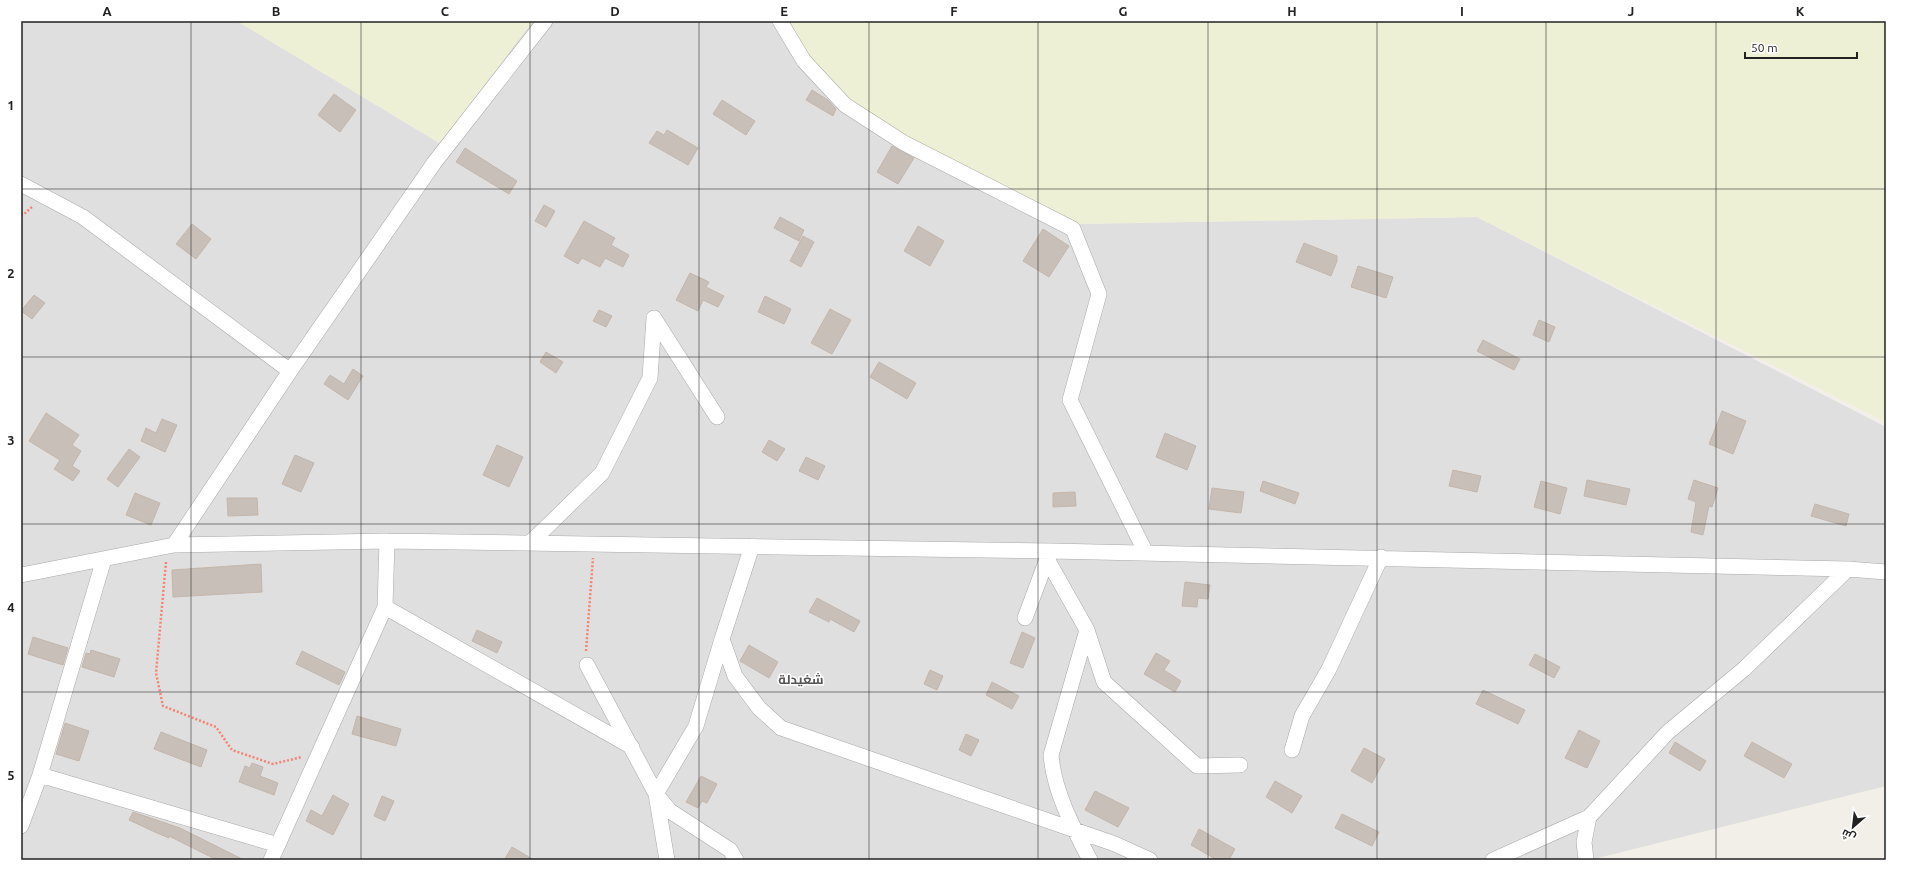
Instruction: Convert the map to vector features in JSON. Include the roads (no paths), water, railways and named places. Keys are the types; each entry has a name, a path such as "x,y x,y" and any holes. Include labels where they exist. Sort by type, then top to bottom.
{"street":[{"path":"171,546 434,163 545,21"},
{"path":"780,21 804,61 845,105 904,144 1073,229 1099,294 1070,400 1146,553"},
{"path":"21,184 83,217 290,371"},
{"path":"530,543 602,473 650,378 654,318 717,417"},
{"path":"271,860 385,607 387,541"},
{"path":"21,575 171,546 387,541 752,546 1049,555 1146,553 1848,569 1886,572"},
{"path":"667,860 656,794 696,726 752,546"},
{"path":"1025,618 1049,555"},
{"path":"1049,555 1088,630 1104,682 1197,766 1240,766"},
{"path":"1292,750 1302,716 1329,669 1381,558"},
{"path":"21,826 40,775 104,559"},
{"path":"1493,860 1589,817 1668,732 1744,669 1848,569"},
{"path":"385,607 632,747"},
{"path":"1088,630 1051,755 1053,774 1075,830 1090,860"},
{"path":"722,639 735,676 759,708 781,728 1115,844 1150,860"},
{"path":"587,665 656,794 670,811 730,850 736,860"},
{"path":"40,775 278,845"},
{"path":"1586,860 1584,842 1589,817"}],"district":[{"name":"شغيدلة","path":"801,679"}]}
